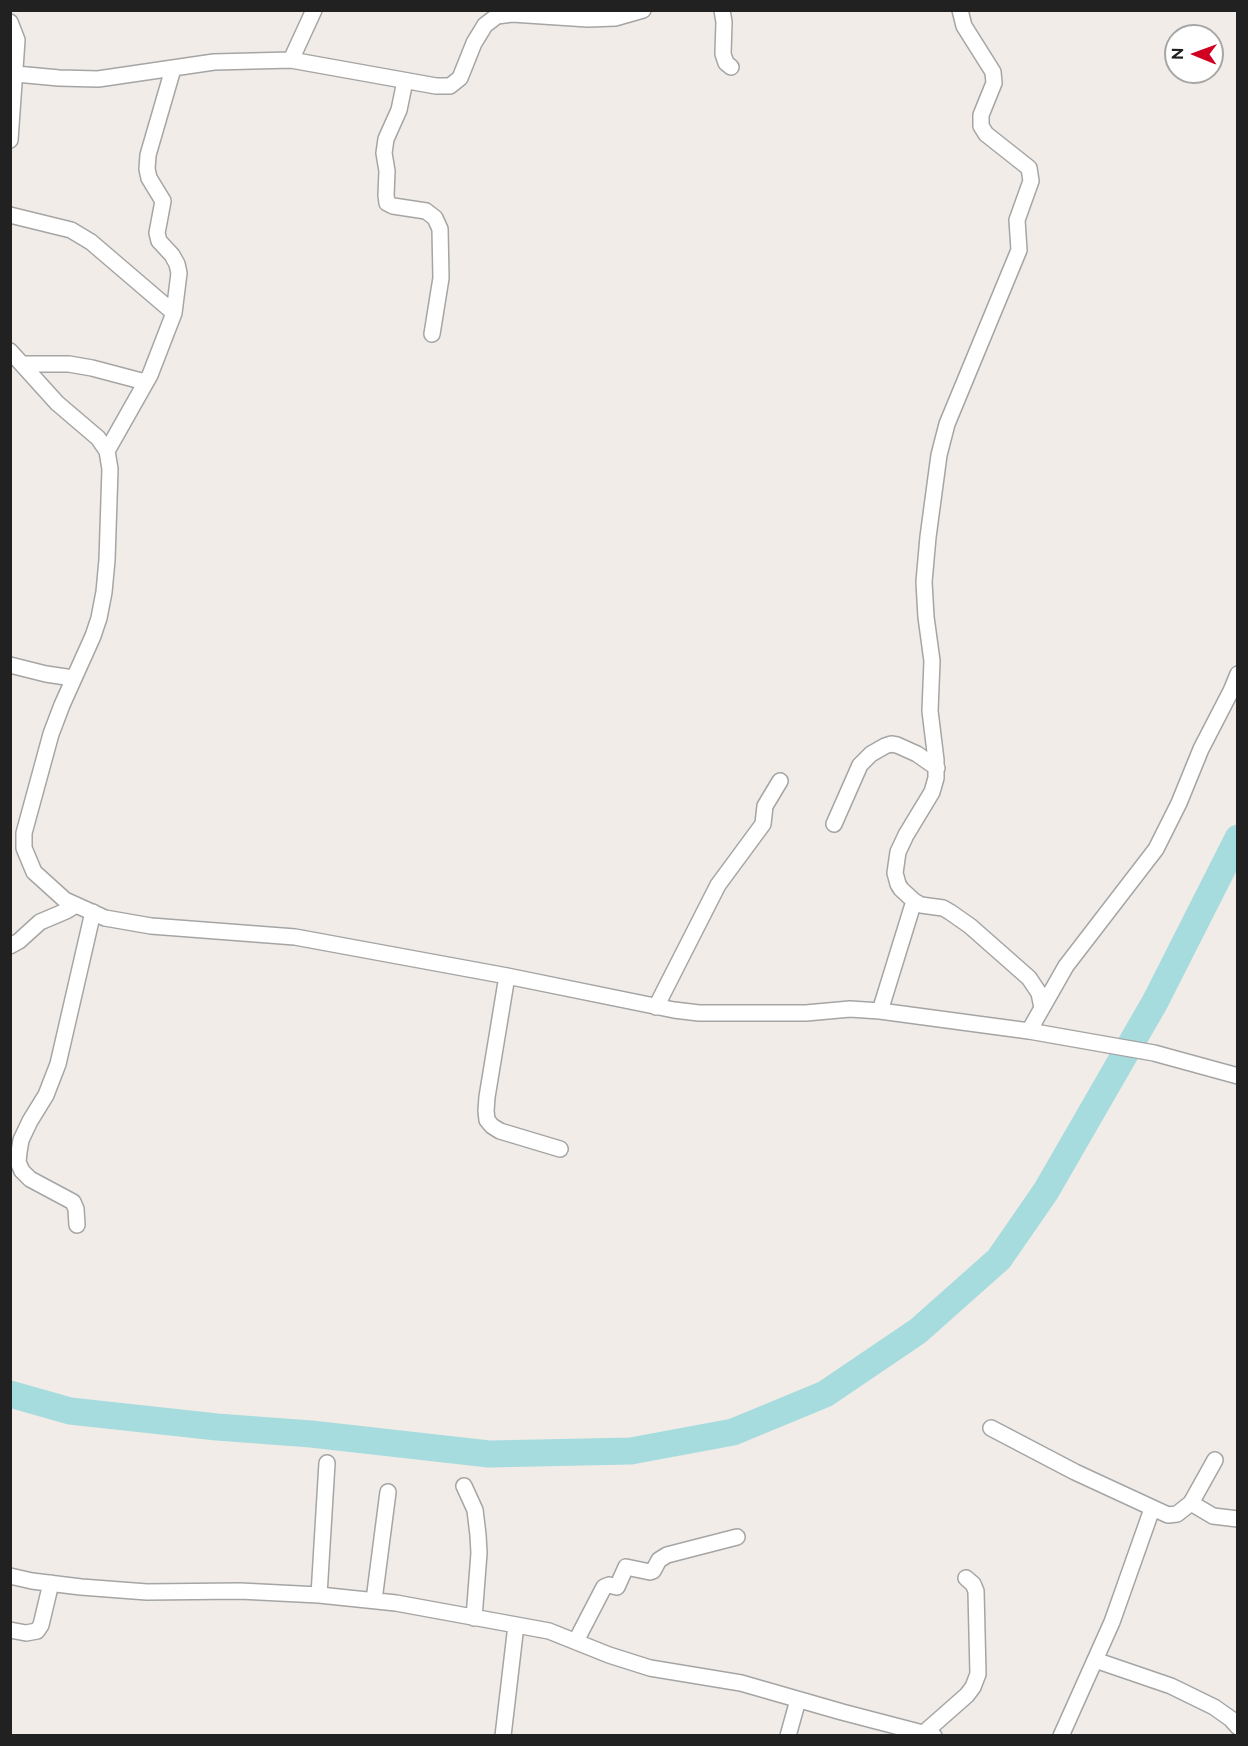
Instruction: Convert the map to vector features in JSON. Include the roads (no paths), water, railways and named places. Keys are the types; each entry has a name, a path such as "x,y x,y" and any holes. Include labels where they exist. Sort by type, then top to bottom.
{"street":[{"path":"291,60 314,10"},
{"path":"16,74 98,79 214,62 291,60 405,81 450,86 460,78 474,43 485,25 497,16 512,14 597,18 627,16 643,10"},
{"path":"722,10 723,54 726,63 731,68"},
{"path":"960,10 964,26 993,72 994,83 981,115 981,126 986,134 1029,168 1031,181 1017,220 1019,250 947,424 937,465 924,591 932,661 930,711 937,768 932,792 906,834 896,859 895,873 898,884 914,901 946,909 970,926 1029,978 1039,993 1042,1008"},
{"path":"10,22 17,40 10,140"},
{"path":"107,451 145,382 174,313 179,273 172,255 159,241 157,233 164,201 149,178 147,169 148,155 173,69"},
{"path":"405,81 399,110 386,139 384,153 387,171 386,195 387,202 393,207 426,211 435,218 440,229 441,278 432,334"},
{"path":"10,215 71,230 91,242 174,313"},
{"path":"10,351 57,403 98,438 107,451 110,469 110,529 99,618 58,715 40,770 24,833 17,849 34,872 65,900 105,918 151,926 296,937 507,976 656,1007 711,1013 806,1013 850,1009 880,1011 1029,1031 1110,1045 1154,1053 1238,1076"},
{"path":"22,364 69,364 145,382"},
{"path":"10,665 73,678"},
{"path":"1029,1031 1066,966 1156,849 1176,811 1201,749 1238,675"},
{"path":"834,824 860,765 871,754 885,746 891,744 917,754 937,768"},
{"path":"656,1007 718,885 763,824 765,806 780,781"},
{"path":"880,1011 914,901"},
{"path":"10,946 40,922 76,905"},
{"path":"77,1225 73,1202 30,1179 22,1171 18,1162 21,1140 46,1095 58,1064 93,912"},
{"path":"507,976 487,1097 488,1120 500,1131 560,1149"},
{"path":"991,1428 1164,1515 1174,1515 1191,1503 1215,1460"},
{"path":"319,1595 327,1463"},
{"path":"464,1485 475,1510 478,1535 479,1553 474,1618"},
{"path":"374,1600 388,1492"},
{"path":"1191,1503 1213,1516 1238,1520"},
{"path":"1061,1736 1112,1622 1152,1509"},
{"path":"576,1641 604,1587 609,1585 617,1587 626,1567 650,1572 659,1560 667,1555 737,1537"},
{"path":"10,1576 51,1583 147,1592 240,1590 396,1603 549,1631 642,1666 741,1683 862,1718 929,1734 973,1688 978,1674 975,1591 973,1584 966,1578"},
{"path":"10,1630 26,1633 37,1631 41,1625 51,1583"},
{"path":"503,1736 516,1625"},
{"path":"1095,1660 1179,1690 1214,1707 1238,1727"},
{"path":"788,1736 798,1700"}],"waterway":[{"path":"10,1394 70,1411 489,1454 631,1451 733,1432 825,1394 918,1331 999,1259 1046,1191 1155,1002 1238,838"}]}
